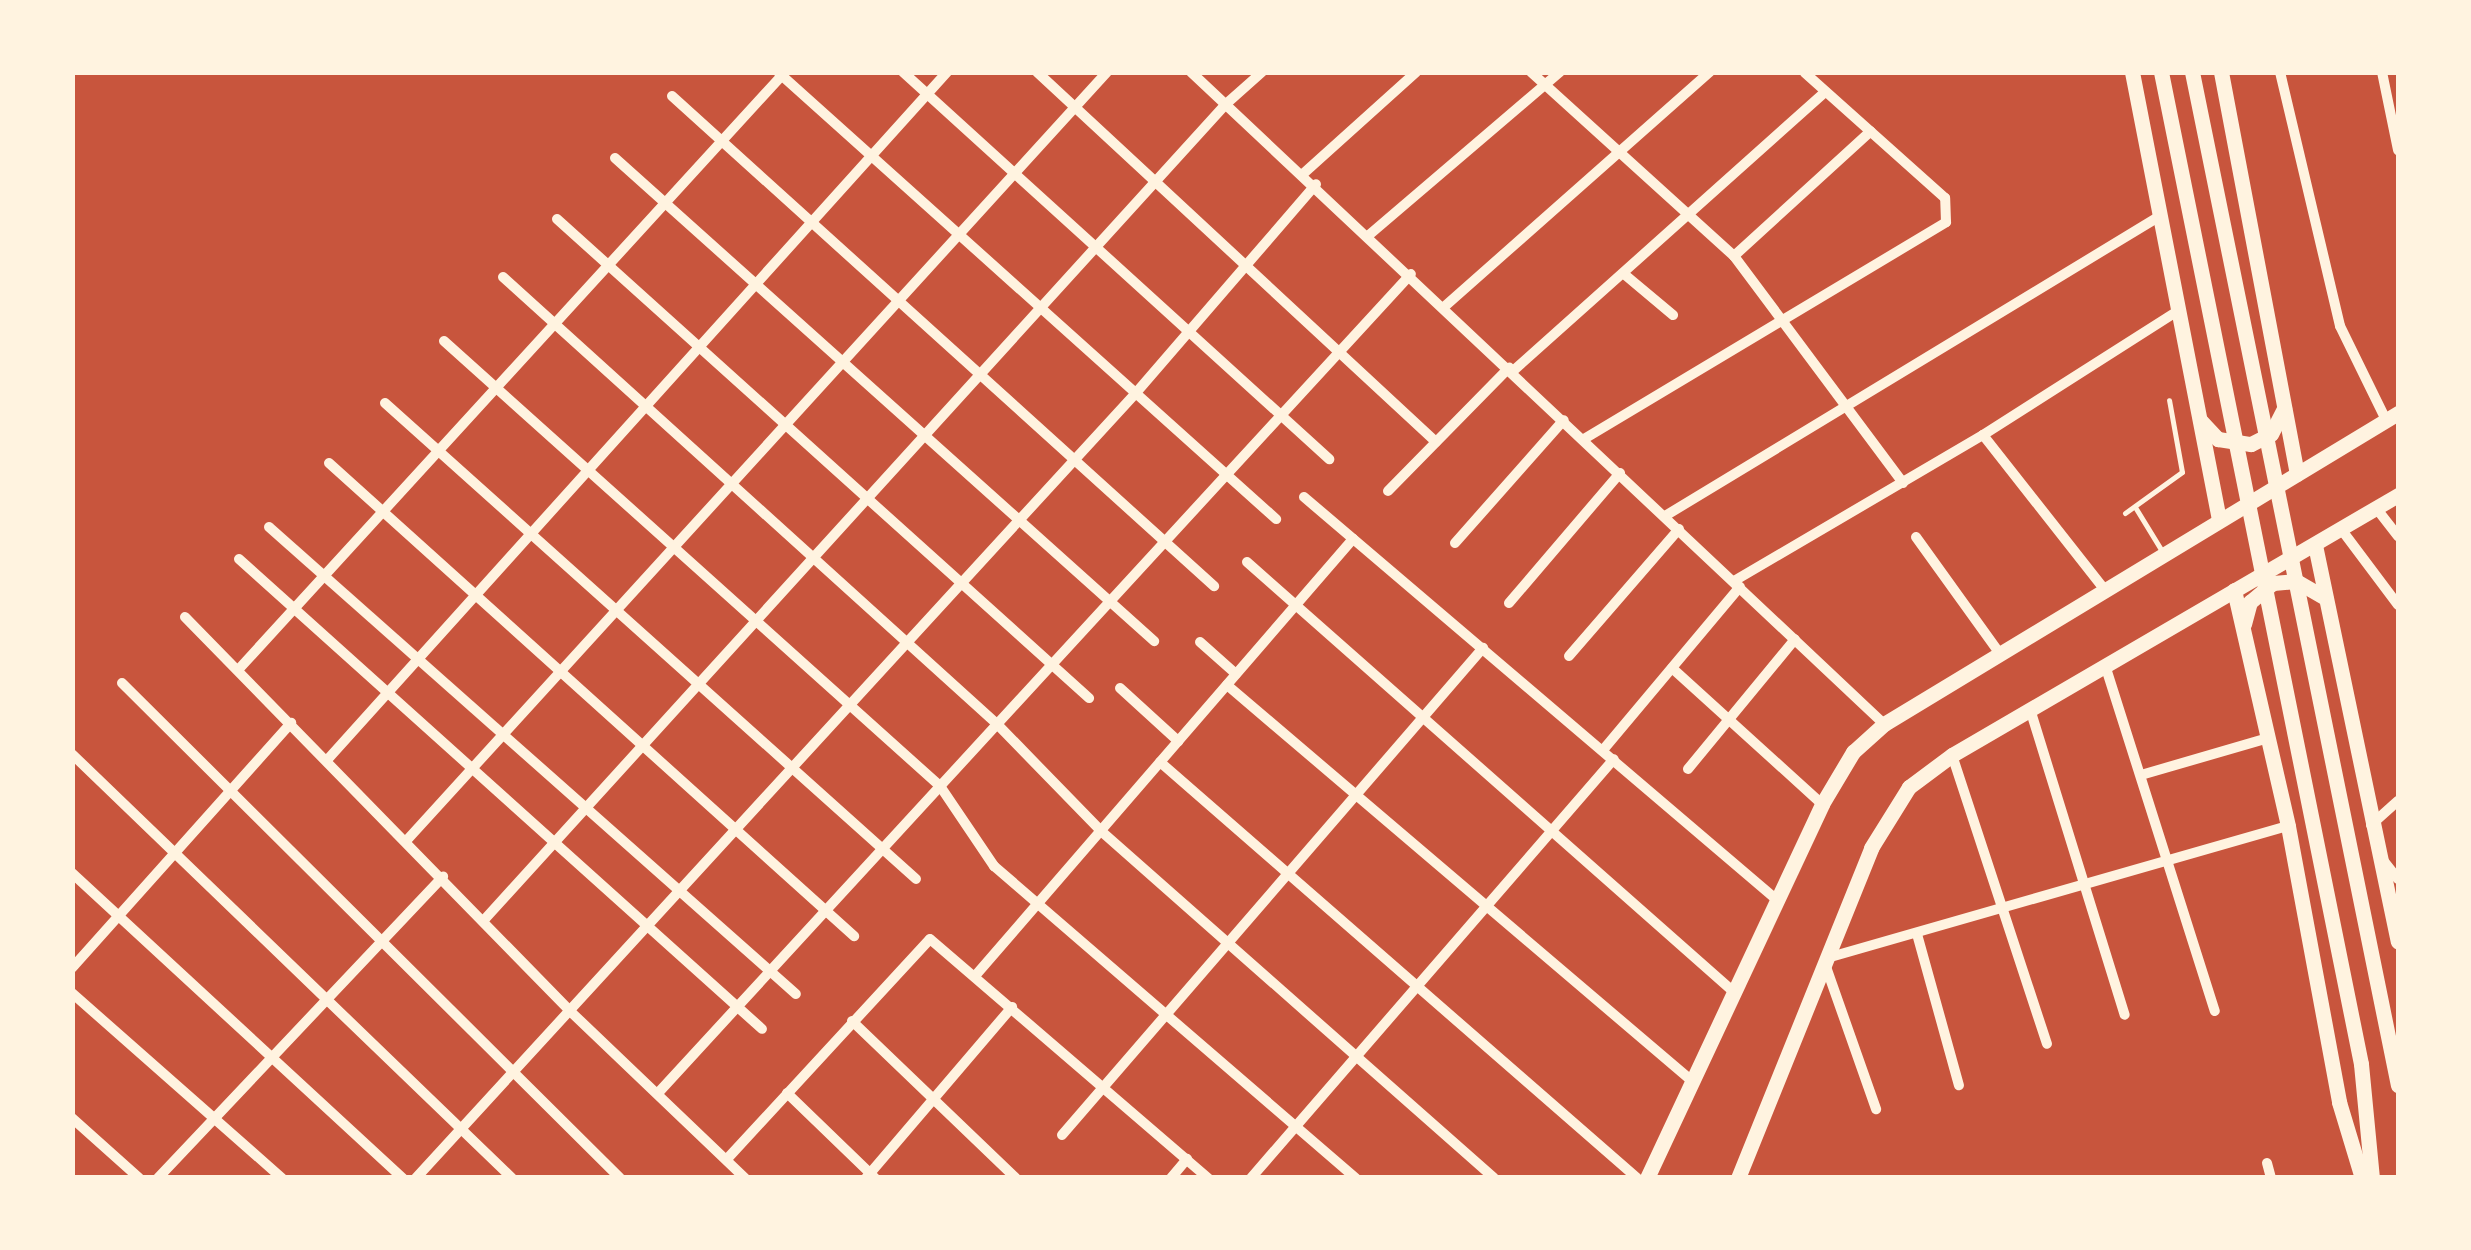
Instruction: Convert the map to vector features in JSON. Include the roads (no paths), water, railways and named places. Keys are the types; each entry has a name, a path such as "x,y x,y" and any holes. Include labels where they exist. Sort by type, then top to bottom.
{"main road":[{"path":"2132,72 2219,521"},
{"path":"2161,72 2361,1064 2372,1178"},
{"path":"2192,72 2398,1085"},
{"path":"2221,72 2297,474"},
{"path":"2198,413 2218,439 2251,444 2278,425 2285,403"},
{"path":"1647,1178 1822,804 1847,760 1884,724 2392,416"},
{"path":"1738,1178 1880,826 1909,787 1952,755 2398,496"},
{"path":"2314,545 2398,940"},
{"path":"2244,632 2250,602 2273,584 2296,581 2325,598"},
{"path":"2234,590 2288,826 2339,1102 2362,1178"}],"street":[{"path":"903,72 1099,243 1329,459"},
{"path":"328,760 947,72"},
{"path":"1037,72 1436,442"},
{"path":"407,840 1107,72"},
{"path":"1191,72 1316,184 1884,724"},
{"path":"484,920 1154,182 1226,104 1262,72"},
{"path":"1304,173 1416,72"},
{"path":"1531,72 1734,256 1850,406 1903,483"},
{"path":"1369,234 1560,72"},
{"path":"1444,306 1710,72"},
{"path":"2280,72 2340,326 2392,416"},
{"path":"2382,72 2398,150"},
{"path":"1584,439 1948,217 1944,198 1805,73"},
{"path":"238,670 782,74 1276,519"},
{"path":"2386,93 2398,82"},
{"path":"1388,491 1511,370 1624,274 1825,92"},
{"path":"672,96 1214,586"},
{"path":"1734,256 1871,131"},
{"path":"614,158 1154,641"},
{"path":"416,1178 1136,394 1316,184"},
{"path":"1666,516 2160,216"},
{"path":"558,218 1089,698"},
{"path":"659,1092 1410,274"},
{"path":"1624,274 1672,315"},
{"path":"503,277 997,724 1101,831 1356,1052 1494,1178"},
{"path":"1603,750 1737,584 1983,436 2178,311"},
{"path":"444,341 940,786 994,866 1356,1178"},
{"path":"384,403 618,608 916,879"},
{"path":"1455,543 1564,420"},
{"path":"1983,436 2105,590"},
{"path":"329,463 854,936"},
{"path":"1510,603 1620,473"},
{"path":"1304,498 1778,900"},
{"path":"2376,508 2398,536"},
{"path":"269,526 796,994"},
{"path":"1569,656 1679,529"},
{"path":"2341,529 2398,605"},
{"path":"1916,536 2000,654"},
{"path":"975,976 1353,539"},
{"path":"238,559 762,1029"},
{"path":"1247,562 1734,993"},
{"path":"185,616 570,1011 745,1178"},
{"path":"1688,769 1796,640"},
{"path":"1200,642 1236,674"},
{"path":"1062,1135 1483,648"},
{"path":"2105,665 2216,1011"},
{"path":"1672,668 1822,804"},
{"path":"122,684 620,1178"},
{"path":"1227,685 1692,1082"},
{"path":"1120,688 1178,741"},
{"path":"2030,709 2125,1015"},
{"path":"72,968 292,723"},
{"path":"2141,775 2268,738"},
{"path":"72,754 512,1178"},
{"path":"1952,755 2000,911 2047,1044"},
{"path":"1251,1178 1356,1052 1614,759"},
{"path":"1160,762 1418,982 1637,1178"},
{"path":"2371,825 2398,800"},
{"path":"1876,1110 1825,960 2288,826"},
{"path":"2377,853 2398,879"},
{"path":"72,873 403,1178"},
{"path":"158,1178 442,877"},
{"path":"1917,934 1958,1085"},
{"path":"727,1159 930,939 1208,1178"},
{"path":"72,993 282,1178"},
{"path":"787,1094 870,1176 1012,1008"},
{"path":"852,1021 936,1097 1016,1178"},
{"path":"72,1118 138,1178"},
{"path":"1171,1178 1187,1160"},
{"path":"2267,1163 2271,1178"}],"lane":[{"path":"2125,513 2182,472 2169,400"},
{"path":"2135,507 2164,554"}]}
